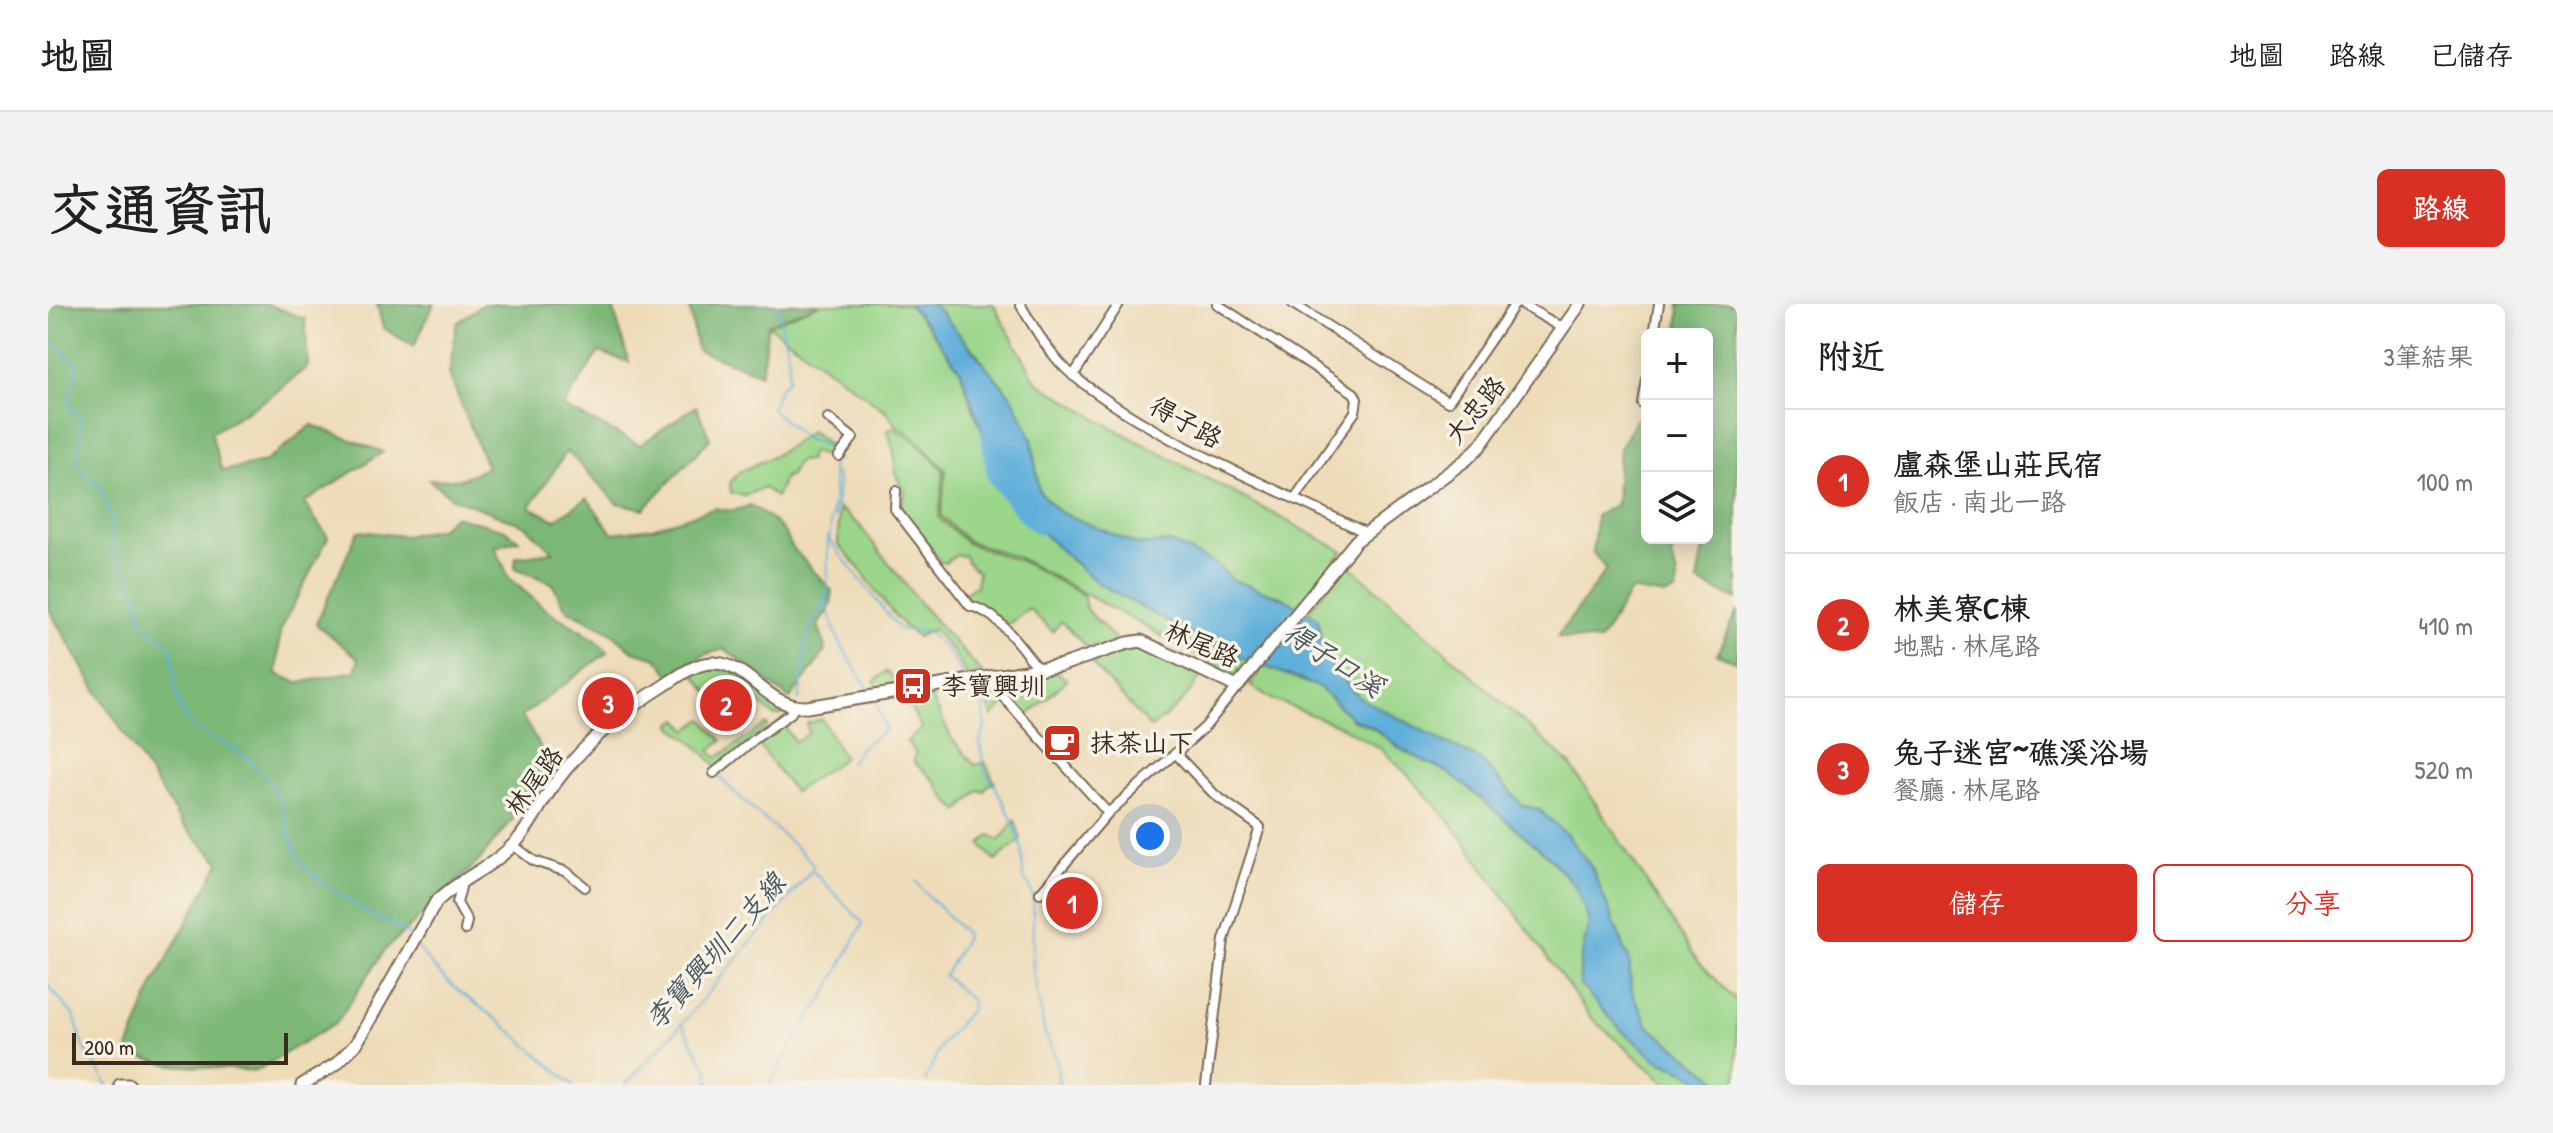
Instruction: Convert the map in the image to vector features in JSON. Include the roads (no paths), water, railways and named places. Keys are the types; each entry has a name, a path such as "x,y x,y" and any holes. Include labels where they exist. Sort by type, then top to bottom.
{"street":[{"name":"得子路","path":"1020,304 1073,376 1176,442 1366,533"},
{"path":"1073,376 1119,304"},
{"path":"1217,304 1354,393 1357,399 1355,412 1295,498"},
{"path":"1293,304 1448,402 1515,304"},
{"path":"1521,304 1563,328"},
{"name":"大忠路","path":"1239,684 1346,552 1366,533 1467,459 1480,446 1580,304"},
{"path":"1655,328 1659,304"},
{"path":"828,418 853,438 839,456"},
{"path":"896,491 895,509 970,606 981,608 992,617 1038,668"},
{"name":"林尾路","path":"302,1085 336,1064 356,1044 436,902 463,879 493,863 513,845 550,791 612,720 695,666 713,663 728,665 781,703 794,708 1062,665 1141,641 1239,684"},
{"path":"986,678 1108,813"},
{"path":"1040,893 1108,813 1205,727 1239,684"},
{"path":"714,773 794,708"},
{"path":"1176,754 1215,795 1260,827 1224,940 1206,1085"},
{"path":"513,845 534,861 567,872 585,887"},
{"path":"463,879 457,903 467,921 465,930"},
{"path":"120,1085 129,1085"}],"water":[{"path":"908,304 931,304 940,311 1013,398 1032,439 1039,491 1059,512 1138,545 1170,542 1216,564 1233,580 1283,598 1318,619 1322,655 1360,698 1482,761 1522,805 1539,810 1565,833 1591,866 1629,959 1631,990 1648,1026 1724,1085 1706,1085 1691,1074 1657,1060 1621,1030 1580,985 1580,965 1589,921 1576,887 1546,854 1467,787 1447,772 1402,750 1372,727 1352,719 1319,687 1231,654 1099,584 1025,516 1001,483 960,370"}],"waterway":[{"path":"777,304 789,359 788,379 779,389 771,409 807,440 830,448 834,492 829,540 899,629 926,631 947,650 963,676"},
{"path":"48,338 76,363 70,404 71,410 79,413 81,419 77,463 100,487 112,521 111,547 136,592 143,625 169,644 182,711 197,729 242,754 269,782 279,798 296,853 310,871 347,899 398,927 412,939"},
{"name":"得子口溪","path":"987,433 993,477 1026,518 1039,529"},
{"path":"835,473 838,481 835,517"},
{"name":"李寶興圳二支線","path":"799,701 808,631 827,597 828,537"},
{"path":"827,598 837,635 871,692"},
{"path":"971,686 983,684"},
{"path":"969,685 983,701 985,727 980,741 984,770 1011,817 1022,848 1023,878 1033,898 1033,971 1045,1034 1056,1058 1059,1085"},
{"path":"849,764 862,746 886,730 876,702"},
{"name":"李寶興圳二支線","path":"625,1085 679,1027 812,870 813,864 732,790 719,773"},
{"path":"769,1085 803,1026 824,998 863,923 813,871"},
{"path":"916,881 965,933 966,937 944,976 972,1001 971,1009 940,1046 925,1082"},
{"path":"418,947 447,981 574,1085"},
{"path":"48,985 74,1016 83,1045 108,1085"},
{"path":"682,1025 708,1070 710,1085"}],"place":[{"name":"李寶興圳","path":"913,686"},
{"name":"兔子迷宮~礁溪浴場","path":"608,703"},
{"name":"林美寮C棟","path":"726,705"},
{"name":"抹茶山下","path":"1062,743"},
{"name":"盧森堡山莊民宿","path":"1072,903"}]}
